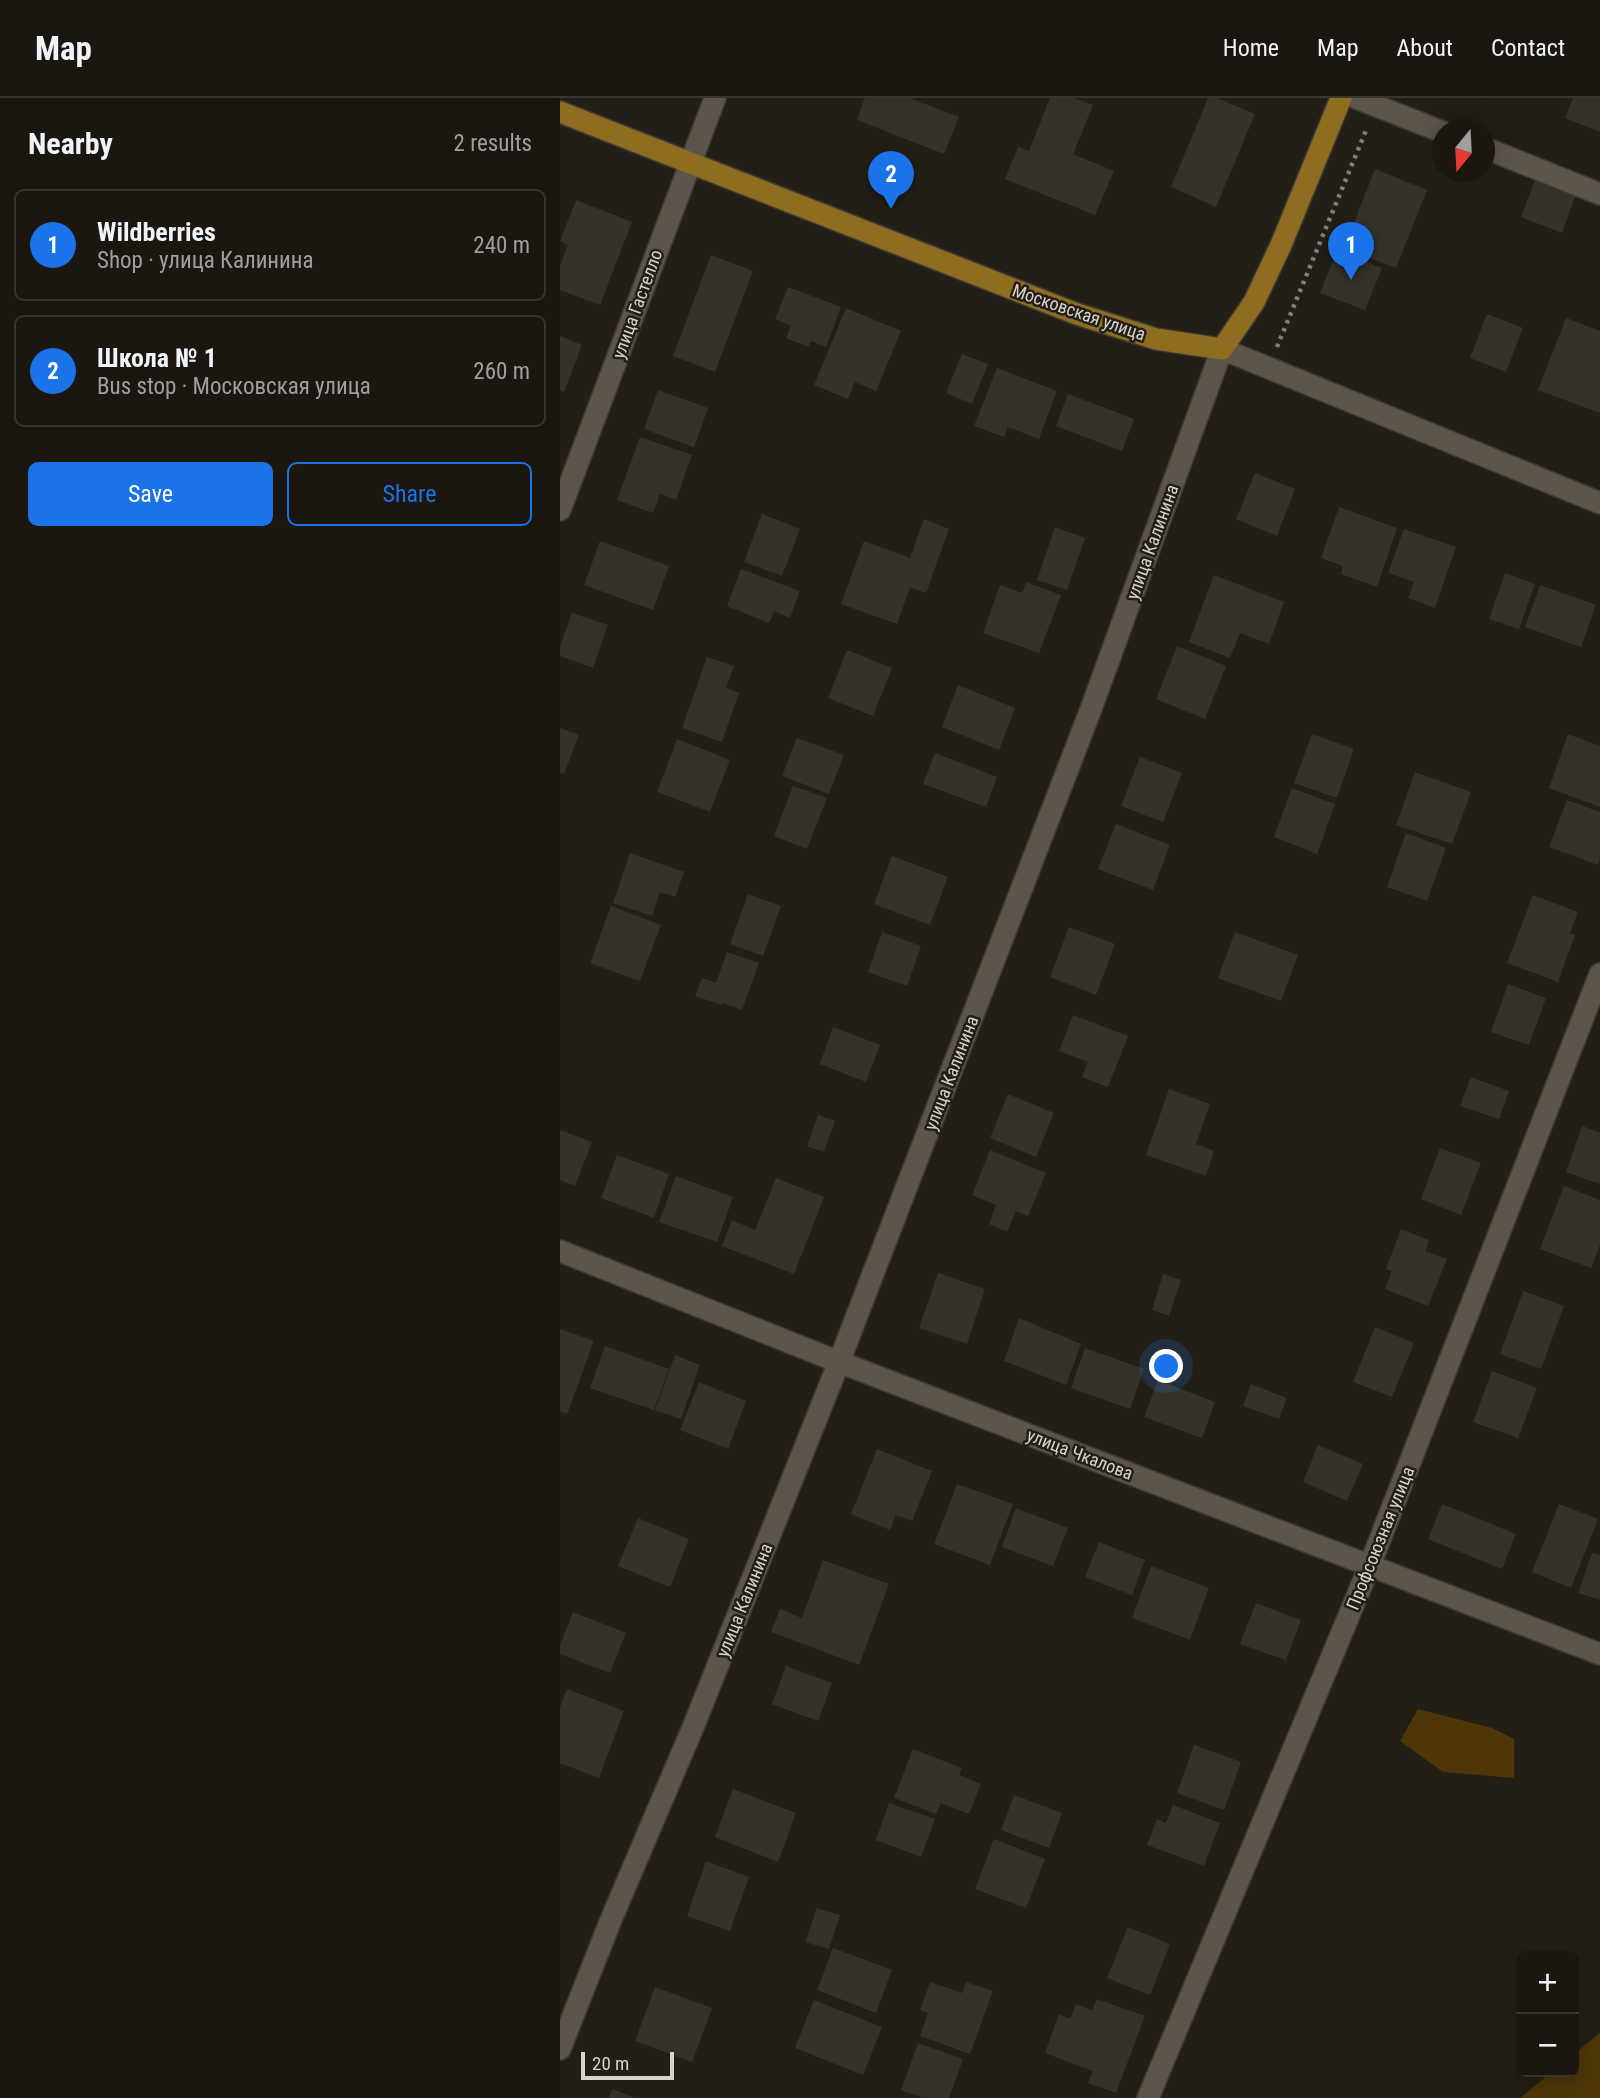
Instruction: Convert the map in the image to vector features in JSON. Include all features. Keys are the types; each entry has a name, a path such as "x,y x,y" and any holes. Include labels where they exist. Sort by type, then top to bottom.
{"main road":[{"name":"улица Калинина","path":"1222,349 1254,302 1281,245 1341,98"},
{"name":"Московская улица","path":"560,112 1077,314 1156,339 1222,349"}],"street":[{"name":"улица Гастелло","path":"560,510 715,98"},
{"path":"1356,98 1432,128"},
{"path":"1495,152 1600,194"},
{"name":"Московская улица","path":"1222,349 1600,503"},
{"name":"улица Калинина","path":"560,2049 610,1922 694,1725 839,1362 1091,709 1222,349"},
{"name":"Профсоюзная улица","path":"1148,2098 1370,1565 1600,974"},
{"name":"улица Чкалова","path":"560,1251 839,1362 1600,1654"}],"path":[{"path":"1269,368 1376,106"}],"shaded area":[{"path":"1418,1709 1492,1728 1514,1739 1514,1778 1443,1772 1400,1741"},
{"path":"1600,2033 1600,2098 1520,2098 1546,2077 1579,2077 1579,2050"}],"building":[{"path":"865,98 910,98 959,117 944,154 857,120"},
{"path":"1050,98 1074,98 1093,105 1073,154 1114,171 1095,215 1005,179 1018,147 1029,151"},
{"path":"1208,98 1217,98 1255,114 1216,207 1171,187"},
{"path":"1573,98 1600,98 1600,132 1565,118"},
{"path":"1375,169 1427,190 1396,268 1344,248"},
{"path":"1536,178 1576,194 1562,233 1521,217"},
{"path":"576,200 632,222 600,305 560,290 560,265 568,245 560,241"},
{"path":"1337,250 1382,268 1365,310 1320,293"},
{"path":"711,255 753,271 715,372 673,356"},
{"path":"788,287 841,307 826,347 811,341 809,347 786,338 791,326 775,319"},
{"path":"846,308 901,331 876,391 855,382 848,399 814,385"},
{"path":"1487,314 1523,328 1506,372 1470,358"},
{"path":"1566,318 1600,331 1600,413 1538,390"},
{"path":"560,336 582,345 564,392 560,390"},
{"path":"962,354 988,364 972,404 946,393"},
{"path":"997,368 1057,391 1039,439 1008,427 1004,437 974,426"},
{"path":"658,390 708,408 694,447 644,429"},
{"path":"1068,394 1134,419 1122,451 1056,426"},
{"path":"640,437 692,455 676,500 660,494 653,513 617,500"},
{"path":"1255,473 1295,489 1277,536 1236,519"},
{"path":"1339,507 1397,528 1377,587 1341,574 1343,566 1321,558"},
{"path":"762,514 800,529 782,576 744,562"},
{"path":"924,519 949,529 926,593 910,587 897,624 841,604 864,541 910,558"},
{"path":"1055,527 1085,538 1067,590 1037,580"},
{"path":"1404,529 1456,547 1435,608 1408,598 1414,582 1388,573"},
{"path":"600,541 669,566 653,610 584,585"},
{"path":"741,569 800,591 790,618 774,611 769,623 727,606"},
{"path":"1505,573 1535,584 1519,629 1489,619"},
{"path":"1214,575 1284,602 1269,644 1240,633 1230,658 1189,642"},
{"path":"1026,582 1061,595 1039,653 983,633 1000,585 1022,593"},
{"path":"1540,585 1596,605 1581,647 1525,627"},
{"path":"572,613 608,625 593,668 560,656 560,646"},
{"path":"1177,646 1226,666 1205,719 1156,699"},
{"path":"847,650 892,668 873,716 828,698"},
{"path":"707,657 734,666 726,688 739,693 722,742 682,728"},
{"path":"958,685 1015,708 999,750 942,727"},
{"path":"560,728 579,735 564,774 560,772"},
{"path":"1312,734 1354,749 1337,798 1294,783"},
{"path":"1568,734 1600,746 1600,807 1549,788"},
{"path":"797,738 844,755 829,794 782,776"},
{"path":"677,739 730,760 710,812 657,792"},
{"path":"935,753 997,777 986,807 923,784"},
{"path":"1140,757 1182,773 1163,822 1121,806"},
{"path":"1415,772 1471,792 1452,844 1396,825"},
{"path":"793,786 827,798 807,849 774,836"},
{"path":"1292,788 1335,804 1317,854 1274,837"},
{"path":"1567,800 1600,812 1598,865 1549,847"},
{"path":"1116,824 1170,845 1153,890 1098,869"},
{"path":"1406,833 1446,848 1427,901 1387,887"},
{"path":"630,853 684,872 675,897 660,892 652,916 613,903"},
{"path":"892,856 948,877 930,925 874,904"},
{"path":"748,894 781,906 763,956 730,944"},
{"path":"1533,895 1578,912 1570,933 1575,935 1558,982 1507,963"},
{"path":"611,906 661,925 640,981 590,963"},
{"path":"1069,927 1115,944 1096,995 1050,977"},
{"path":"882,932 921,946 907,986 868,972"},
{"path":"1235,932 1298,955 1281,1001 1218,978"},
{"path":"727,952 759,963 742,1010 695,996 702,978 716,983"},
{"path":"1508,984 1546,998 1529,1045 1491,1032"},
{"path":"1073,1015 1128,1036 1108,1087 1082,1077 1088,1062 1059,1051"},
{"path":"833,1027 880,1045 866,1082 820,1064"},
{"path":"1471,1077 1509,1091 1499,1119 1460,1106"},
{"path":"1169,1089 1210,1104 1196,1144 1214,1151 1206,1176 1146,1155"},
{"path":"1008,1094 1054,1113 1036,1157 990,1138"},
{"path":"818,1115 835,1121 824,1152 807,1146"},
{"path":"1582,1126 1600,1133 1600,1184 1566,1172"},
{"path":"560,1130 592,1142 575,1186 560,1180"},
{"path":"1440,1148 1481,1163 1461,1215 1421,1199"},
{"path":"990,1150 1046,1173 1028,1216 1016,1211 1007,1232 989,1224 996,1205 972,1195"},
{"path":"617,1155 669,1174 654,1218 601,1198"},
{"path":"676,1176 733,1197 717,1242 659,1222"},
{"path":"776,1178 824,1197 794,1274 722,1246 732,1220 755,1230"},
{"path":"1564,1186 1600,1200 1600,1245 1591,1268 1540,1249"},
{"path":"1401,1229 1429,1240 1425,1251 1447,1259 1428,1306 1385,1289 1392,1271 1386,1269"},
{"path":"938,1273 985,1289 967,1344 919,1328"},
{"path":"1163,1274 1181,1280 1169,1316 1152,1310"},
{"path":"1523,1291 1564,1306 1541,1369 1500,1354"},
{"path":"1019,1318 1081,1344 1066,1385 1004,1361"},
{"path":"1375,1327 1414,1343 1392,1397 1353,1382"},
{"path":"560,1329 594,1341 567,1414 560,1411"},
{"path":"605,1346 669,1369 654,1410 590,1388"},
{"path":"1085,1348 1144,1369 1130,1409 1071,1388"},
{"path":"675,1355 700,1365 681,1419 655,1410"},
{"path":"1492,1371 1537,1388 1518,1438 1473,1422"},
{"path":"1158,1380 1215,1402 1202,1438 1144,1417"},
{"path":"699,1382 746,1401 728,1449 680,1430"},
{"path":"1251,1384 1287,1398 1279,1419 1243,1406"},
{"path":"1318,1445 1363,1464 1347,1501 1303,1482"},
{"path":"877,1449 932,1471 912,1521 896,1515 890,1530 851,1514"},
{"path":"957,1484 1013,1504 990,1565 934,1544"},
{"path":"1442,1504 1516,1534 1502,1569 1428,1539"},
{"path":"1559,1504 1598,1519 1571,1588 1532,1572"},
{"path":"1016,1508 1068,1528 1053,1566 1002,1547"},
{"path":"638,1518 689,1539 670,1587 618,1566"},
{"path":"1099,1542 1145,1560 1132,1595 1085,1577"},
{"path":"1592,1553 1600,1555 1600,1600 1578,1593"},
{"path":"823,1560 889,1584 859,1665 771,1632 780,1609 802,1618"},
{"path":"1151,1566 1209,1588 1190,1640 1132,1618"},
{"path":"1256,1603 1301,1620 1286,1660 1240,1644"},
{"path":"573,1612 626,1633 610,1673 560,1654 560,1645"},
{"path":"786,1666 832,1683 818,1721 772,1704"},
{"path":"567,1689 624,1711 599,1778 560,1763 560,1707"},
{"path":"1194,1745 1241,1762 1224,1810 1177,1793"},
{"path":"913,1749 962,1768 959,1775 981,1784 969,1814 941,1803 936,1814 894,1798"},
{"path":"733,1789 796,1813 778,1862 715,1837"},
{"path":"1014,1795 1062,1813 1049,1848 1001,1830"},
{"path":"889,1803 935,1819 921,1857 876,1840"},
{"path":"1173,1805 1220,1823 1204,1866 1147,1845 1157,1819 1166,1823"},
{"path":"994,1839 1045,1859 1026,1908 975,1889"},
{"path":"706,1861 749,1877 730,1931 687,1916"},
{"path":"817,1908 840,1915 829,1949 805,1942"},
{"path":"1128,1927 1170,1944 1150,1995 1107,1978"},
{"path":"833,1948 892,1970 876,2013 817,1990"},
{"path":"930,1982 962,1993 966,1982 993,1991 970,2054 920,2036 928,2013 920,2010"},
{"path":"655,1987 712,2008 692,2062 635,2041"},
{"path":"1097,1999 1145,2016 1116,2093 1088,2083 1093,2071 1045,2053 1059,2014 1070,2019 1076,2004 1092,2010"},
{"path":"814,2000 882,2027 863,2075 795,2048"},
{"path":"918,2043 963,2059 949,2098 923,2098 901,2090"},
{"path":"612,2089 635,2098 609,2098"}],"place":[{"name":"Школа № 1","path":"891,209"},
{"name":"Wildberries","path":"1351,280"}]}
